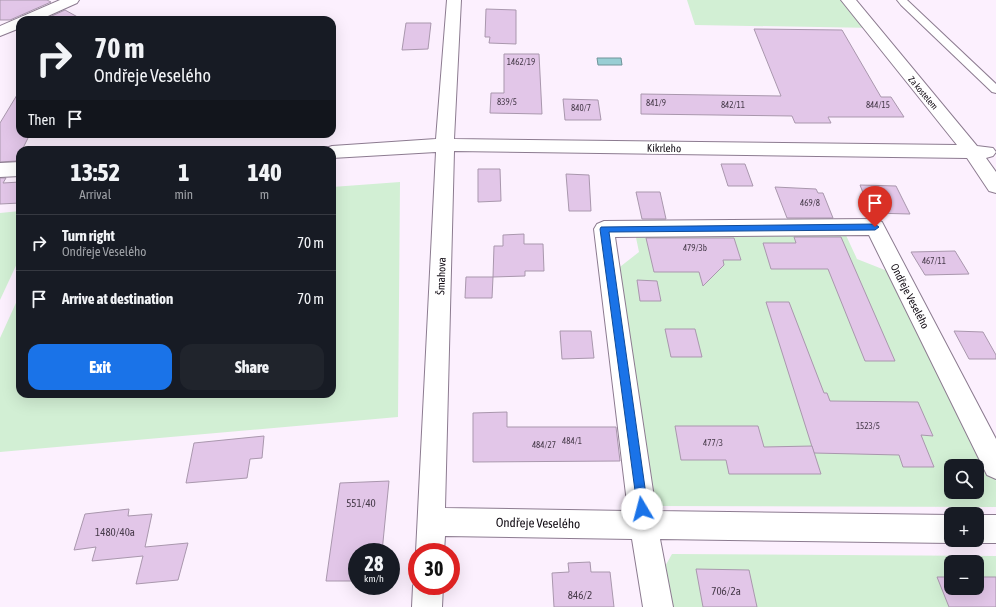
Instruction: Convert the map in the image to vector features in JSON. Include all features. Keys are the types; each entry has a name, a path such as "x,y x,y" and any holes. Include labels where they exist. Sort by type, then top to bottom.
{"street":[{"path":"36,16 72,0"},
{"name":"Šmahova","path":"431,543 445,145 454,0"},
{"name":"Za kostelem","path":"848,0 985,152 996,186"},
{"path":"0,32 16,25"},
{"name":"Kikrleho","path":"336,152 445,145 985,152"},
{"path":"0,170 16,169"},
{"name":"Ondřeje Veselého","path":"658,607 644,525 604,229 875,227 996,466"},
{"name":"Ondřeje Veselého","path":"432,522 944,529"},
{"path":"984,529 996,529"},
{"path":"427,607 428,595"}],"lane":[{"path":"902,0 996,90"}],"green space":[{"path":"687,0 854,0 875,28 695,25"},
{"path":"400,182 398,417 0,452 0,338 16,303 16,398 336,398 336,187"},
{"path":"16,211 16,266 0,300 0,213"},
{"path":"634,228 844,231 857,259 895,274 996,481 996,507 653,506 616,270 639,252"},
{"path":"672,554 944,556 944,595 984,595 984,556 996,556 996,607 670,607 664,568"}],"water":[{"path":"597,58 621,58 622,65 598,65"}],"building":[{"path":"0,0 47,0 51,2 16,16 10,20 0,20"},
{"path":"486,9 516,10 516,44 489,43 490,37 485,37"},
{"path":"65,10 76,16 52,16"},
{"path":"406,23 431,23 428,49 402,50"},
{"path":"754,29 842,30 881,97 891,97 904,117 828,117 831,123 795,123 792,116 641,114 641,94 781,96"},
{"path":"504,54 539,54 542,114 490,113 491,93 504,93"},
{"path":"16,97 16,138 28,138 24,146 16,146 16,161 0,162 0,123"},
{"path":"563,99 598,100 601,120 565,120"},
{"path":"721,164 745,164 753,186 728,186"},
{"path":"478,169 500,169 501,201 478,202"},
{"path":"566,174 589,175 591,211 569,211"},
{"path":"0,178 6,178 3,183 16,182 16,203 0,204"},
{"path":"860,185 896,186 910,214 871,213"},
{"path":"775,187 816,189 818,193 823,193 833,218 787,218"},
{"path":"636,192 660,192 666,219 642,219"},
{"path":"524,234 524,244 543,244 544,271 525,271 525,276 493,277 494,246 503,246 503,235"},
{"path":"794,237 841,237 895,361 865,361 828,269 771,269 763,243 796,243"},
{"path":"646,238 734,238 741,260 723,260 724,265 703,286 699,272 654,272"},
{"path":"955,251 969,274 925,275 911,252"},
{"path":"466,277 493,277 492,298 465,298"},
{"path":"637,280 657,281 661,301 640,301"},
{"path":"766,302 789,302 824,393 827,393 830,401 918,402 933,436 921,435 934,467 903,467 899,455 814,453"},
{"path":"665,329 695,329 702,357 671,357"},
{"path":"560,331 591,331 594,358 562,359"},
{"path":"954,331 983,332 996,355 996,359 969,359"},
{"path":"507,412 507,427 616,427 620,461 473,462 473,413"},
{"path":"675,426 758,426 764,447 812,446 821,474 729,474 726,460 681,460"},
{"path":"264,436 262,458 250,459 247,478 186,483 194,443"},
{"path":"389,481 383,543 348,543 348,581 326,581 340,483"},
{"path":"129,509 128,516 152,514 145,547 188,543 178,580 136,584 143,556 92,561 96,547 74,550 85,514"},
{"path":"590,562 591,572 610,572 614,607 554,607 552,573 569,572 568,563"},
{"path":"696,569 749,570 757,607 703,607"},
{"path":"937,577 944,577 944,594"},
{"path":"984,577 996,577 996,607 949,607 944,595 984,595"}],"route":[{"path":"642,509 604,229 875,227"}]}
